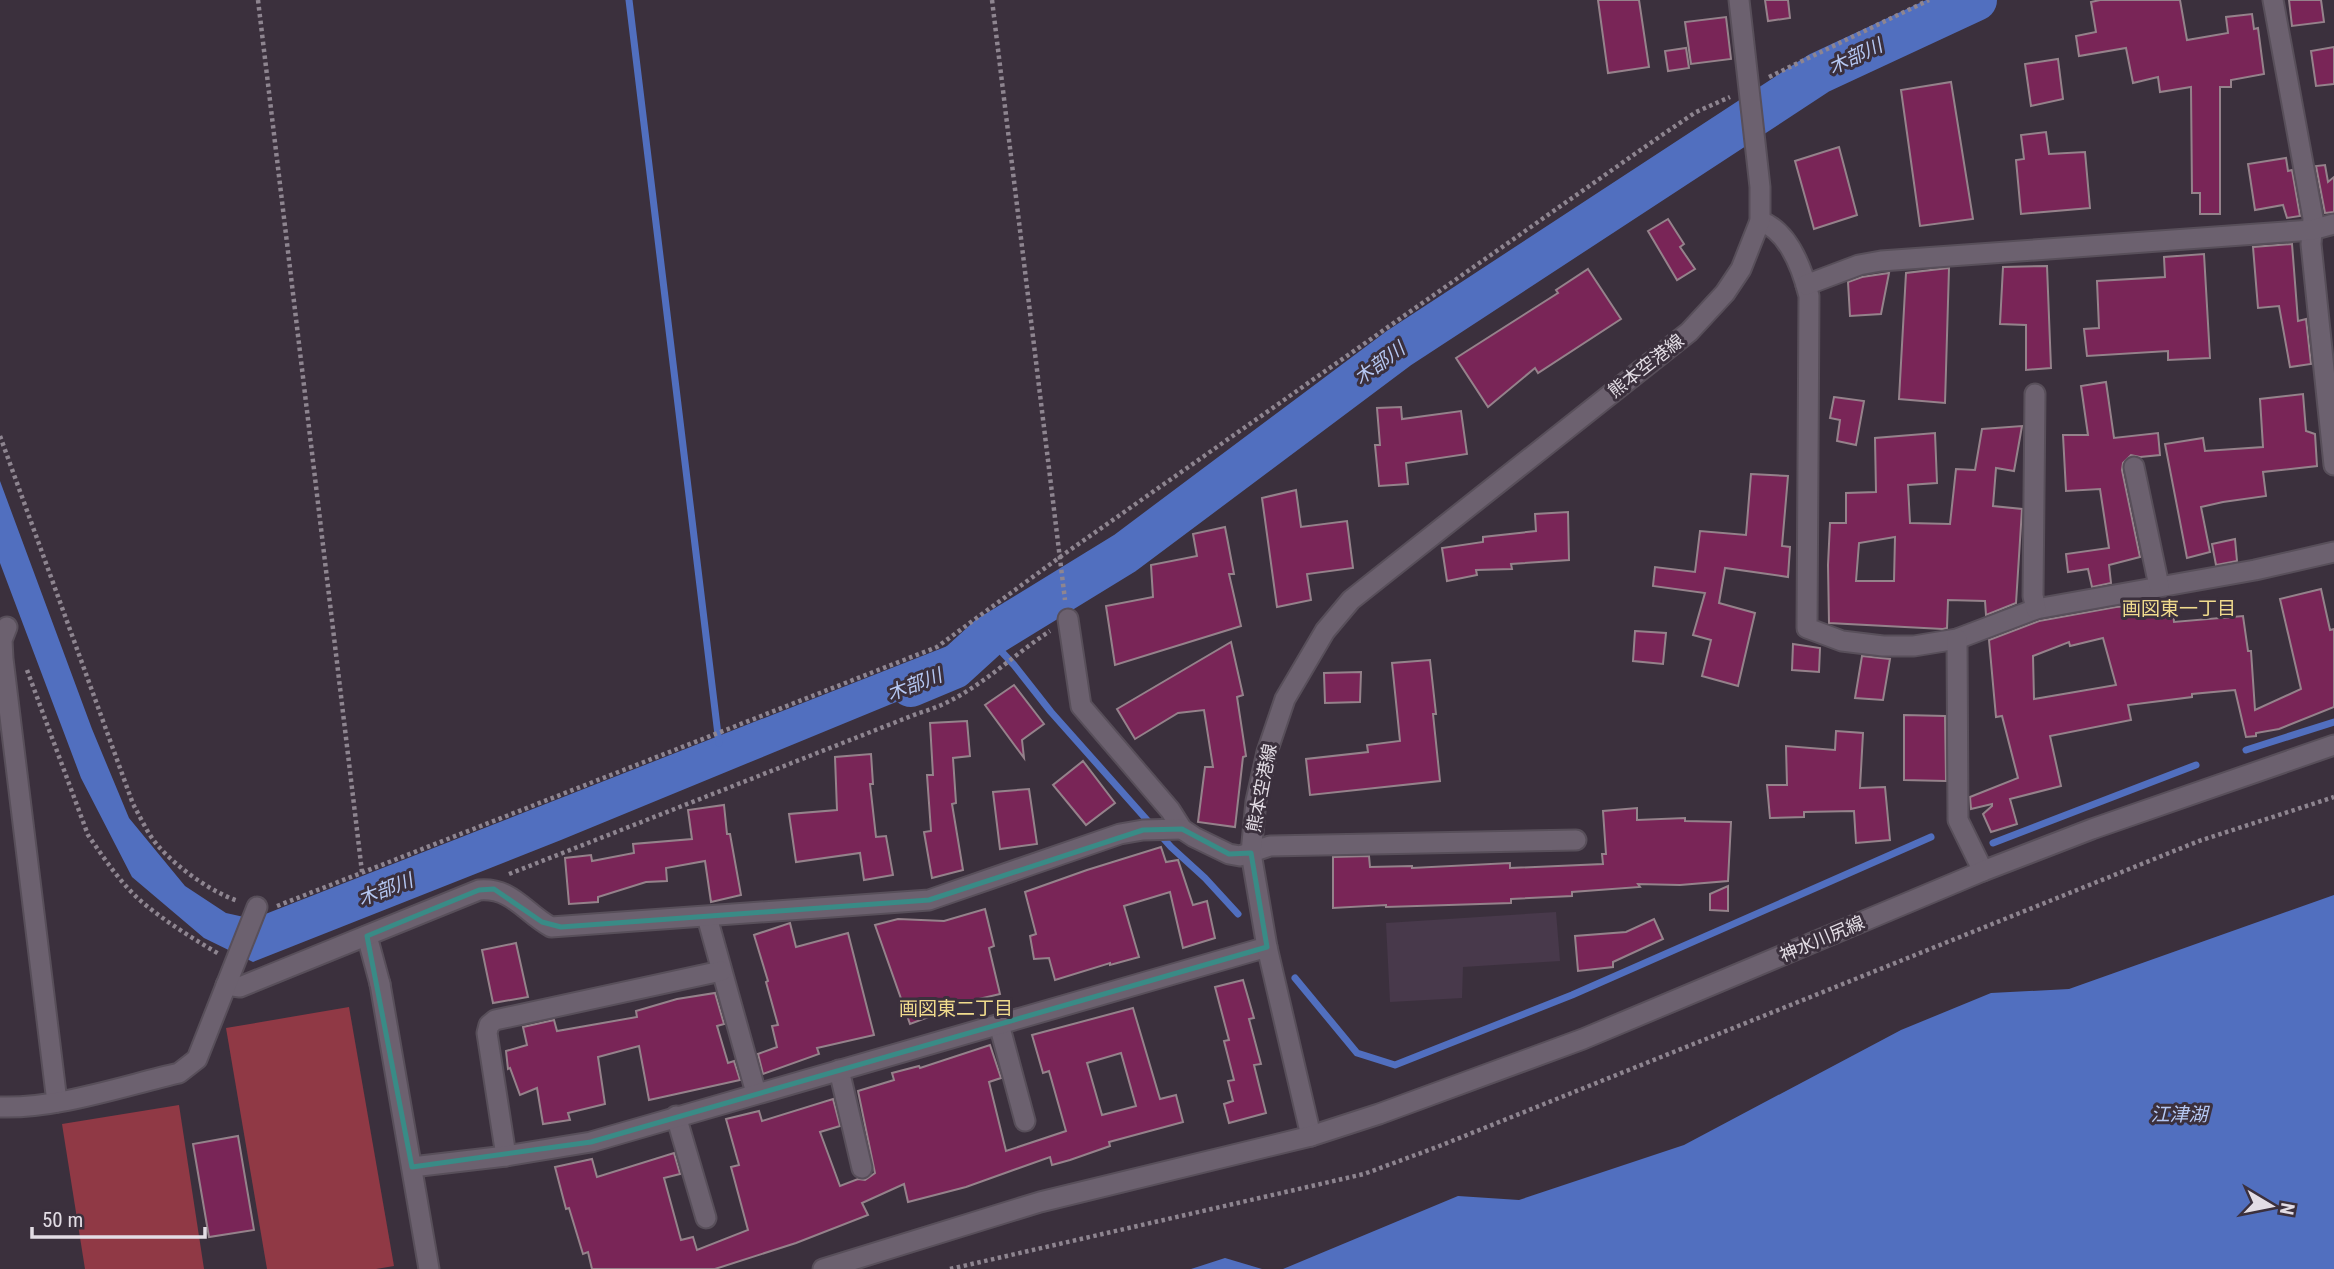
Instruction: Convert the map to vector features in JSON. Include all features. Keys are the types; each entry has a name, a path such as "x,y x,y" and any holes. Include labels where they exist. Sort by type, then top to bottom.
{"street":[{"path":"1739,0 1750,89"},
{"path":"2273,0 2311,205 2311,244 2334,466"},
{"name":"熊本空港線","path":"1311,1136 1267,947 1251,853 1256,801 1266,752 1284,699 1325,631 1352,600 1689,332 1725,293 1741,269 1760,221 1760,187 1750,89"},
{"path":"1760,221 1778,229 1791,248 1809,296 1807,628 1842,641 1883,646 1914,646 1957,639 2036,609 2255,570 2334,552"},
{"path":"1806,285 1858,265 1881,261 2312,230 2334,224"},
{"path":"2035,394 2033,596 2036,609"},
{"path":"2134,467 2159,586"},
{"path":"1067,615 1081,706 1170,810 1178,829"},
{"path":"7,627 2,640 3,659 57,1101"},
{"path":"1957,639 1958,820 1983,871"},
{"name":"神水川尻線","path":"1311,1136 1379,1114 1583,1039 1983,871 2092,829 2334,745"},
{"path":"226,985 240,987 479,890 494,889 506,894 551,927 929,900 1120,834 1143,830 1178,829 1229,854 1240,856 1270,846 1576,840"},
{"path":"0,1107 23,1108 57,1101 179,1073 188,1068 197,1059 256,909"},
{"path":"707,917 756,1093"},
{"path":"367,936 380,984 429,1269"},
{"path":"412,1167 506,1156 591,1142 1267,947"},
{"path":"506,1156 487,1033 489,1025 495,1020 721,971"},
{"path":"999,1024 1025,1121"},
{"path":"839,1070 862,1168"},
{"path":"676,1116 706,1219"},
{"path":"823,1269 1040,1202 1311,1136"}],"path":[{"path":"258,0 362,872"},
{"path":"494,889 508,874 936,708 976,687 1067,615 992,0"},
{"path":"0,436 132,804 158,846 194,877 226,897 256,909 277,906 937,646 1696,112 1750,89 1929,0"},
{"path":"27,669 88,835 104,860 140,901 176,928 234,962"},
{"path":"950,1269 1364,1174 2199,841 2334,797"}],"highlighted area":[{"path":"1182,829 1229,854 1251,853 1267,947 591,1142 412,1167 367,936 479,890 494,889 542,922 561,927 929,900 1143,830"}],"shaded area":[{"path":"1556,912 1560,961 1463,967 1462,998 1390,1002 1386,923"},
{"path":"349,1007 394,1266 376,1269 267,1269 226,1028"},
{"path":"179,1105 204,1269 85,1269 62,1124"}],"water":[{"path":"0,481 92,729 129,818 185,886 226,913 253,919 950,645 969,672 561,840 253,962 204,938 132,877 81,778 0,563"},
{"name":"江津湖","path":"2334,895 2334,1269 1283,1269 1458,1196 1519,1200 1684,1145 1901,1030 1991,993 2069,989"},
{"path":"1225,1258 1262,1269 1191,1269"}],"building":[{"path":"1598,0 1639,0 1649,67 1608,73"},
{"path":"1765,0 1788,0 1790,18 1768,21"},
{"path":"2180,0 2187,40 2228,33 2226,17 2252,14 2254,29 2258,28 2264,74 2231,80 2231,87 2220,87 2220,214 2200,214 2200,193 2192,193 2191,87 2160,92 2158,77 2133,83 2126,48 2079,56 2076,36 2096,32 2091,2"},
{"path":"2289,0 2321,0 2324,22 2292,26"},
{"path":"1726,17 1731,59 1691,64 1685,22"},
{"path":"2334,47 2334,84 2316,86 2311,51"},
{"path":"1686,48 1689,68 1668,71 1665,51"},
{"path":"2058,59 2063,99 2031,106 2025,64"},
{"path":"1951,82 1973,219 1920,226 1901,90"},
{"path":"2046,132 2049,154 2085,152 2090,208 2021,214 2016,160 2024,159 2021,135"},
{"path":"1839,147 1857,215 1814,229 1795,161"},
{"path":"2286,158 2288,171 2292,170 2300,216 2287,218 2283,205 2255,210 2248,164"},
{"path":"2325,165 2328,182 2334,177 2334,212 2325,213 2316,166"},
{"path":"1668,219 1684,244 1680,247 1695,269 1677,280 1648,231"},
{"path":"2292,244 2298,321 2306,319 2311,364 2290,367 2279,306 2258,308 2253,247"},
{"path":"2204,254 2210,358 2168,360 2168,351 2087,356 2084,329 2099,328 2097,281 2165,277 2164,257"},
{"path":"2047,266 2051,368 2026,370 2026,325 2000,324 2003,267"},
{"path":"1949,268 1945,403 1899,399 1906,273"},
{"path":"1588,269 1621,319 1538,373 1535,368 1488,407 1456,358 1558,293 1556,290"},
{"path":"1889,273 1881,314 1850,316 1848,282"},
{"path":"2106,382 2114,438 2158,433 2160,455 2131,455 2123,463 2122,470 2140,557 2109,565 2111,583 2092,587 2088,569 2068,572 2066,554 2109,548 2100,489 2066,491 2063,435 2088,435 2081,386"},
{"path":"2303,394 2306,431 2315,434 2317,466 2263,472 2266,496 2201,507 2210,552 2187,558 2165,444 2203,438 2205,451 2263,447 2260,399"},
{"path":"1834,397 1864,401 1856,445 1837,441 1840,420 1830,418"},
{"path":"1401,407 1402,419 1461,411 1467,454 1406,463 1408,484 1379,486 1375,445 1380,445 1377,408"},
{"path":"2022,426 2014,471 1996,468 1993,506 2022,509 2016,603 1986,615 1985,601 1948,600 1947,628 1943,629 1829,623 1830,523 1846,523 1846,493 1876,492 1875,438 1935,433 1937,483 1908,485 1910,523 1950,524 1956,469 1975,470 1982,429","holes":["1895,537 1894,581 1856,581 1859,543"]},
{"path":"1751,474 1788,476 1782,546 1790,547 1788,577 1725,568 1719,603 1755,613 1738,686 1702,676 1711,640 1693,635 1705,593 1653,586 1655,567 1695,572 1700,531 1746,535"},
{"path":"1296,490 1301,527 1347,521 1353,568 1307,574 1311,600 1277,607 1262,498"},
{"path":"1568,512 1569,560 1511,564 1512,569 1476,570 1477,575 1447,581 1442,548 1483,542 1483,537 1536,531 1535,514"},
{"path":"1225,527 1234,574 1229,574 1241,626 1115,665 1106,606 1153,597 1151,565 1197,556 1193,534"},
{"path":"2235,539 2237,561 2216,565 2212,544"},
{"path":"2321,589 2330,630 2334,629 2334,707 2279,729 2246,737 2235,690 2128,705 2131,720 2050,736 2061,786 2010,799 2017,824 1991,832 1983,814 1992,804 1971,809 1970,797 2018,778 2002,716 1996,717 1989,640 2039,621 2116,607 2172,602 2174,622 2243,616 2248,651 2251,651 2255,710 2301,689 2280,599","holes":["2103,638 2116,685 2034,699 2033,656 2069,642 2070,646"]},
{"path":"1635,631 1666,633 1663,664 1633,661"},
{"path":"1231,642 1243,695 1237,697 1246,756 1243,757 1235,827 1198,822 1205,767 1213,767 1204,710 1178,713 1135,739 1117,709"},
{"path":"1793,644 1820,648 1819,672 1792,670"},
{"path":"1862,656 1890,659 1883,700 1855,698"},
{"path":"1430,660 1440,781 1310,795 1306,759 1368,752 1367,745 1400,741 1392,663"},
{"path":"1361,672 1360,702 1325,703 1324,673"},
{"path":"1014,685 1044,724 1022,740 1024,758 985,705"},
{"path":"1904,715 1945,716 1946,781 1904,780"},
{"path":"967,721 970,756 953,758 956,803 952,804 963,870 932,878 924,832 931,831 927,775 933,775 930,723"},
{"path":"1836,731 1863,733 1860,788 1885,787 1890,840 1856,843 1854,811 1804,812 1804,817 1770,818 1767,785 1787,785 1786,746 1835,750"},
{"path":"871,754 873,784 870,784 876,837 886,836 893,875 864,880 860,853 796,862 789,814 837,810 835,757"},
{"path":"1083,761 1115,803 1086,825 1053,785"},
{"path":"1029,789 1037,844 1000,849 993,792"},
{"path":"724,805 727,834 730,834 741,895 711,902 705,861 666,868 667,881 646,882 598,897 598,902 569,904 565,858 591,855 592,861 634,853 633,844 692,839 688,810"},
{"path":"1637,808 1637,820 1685,818 1685,821 1731,822 1728,881 1680,885 1638,884 1640,887 1572,892 1572,896 1511,899 1511,903 1333,908 1333,857 1369,856 1370,867 1412,868 1510,863 1510,868 1603,864 1602,854 1606,854 1603,811"},
{"path":"1161,847 1166,862 1178,860 1193,905 1207,901 1215,938 1183,948 1170,892 1124,906 1139,957 1055,980 1049,958 1034,959 1030,936 1036,934 1025,892"},
{"path":"1728,886 1728,911 1710,910 1710,894"},
{"path":"985,909 994,946 989,948 1000,994 949,1006 950,1009 910,1024 875,925 898,919 944,921"},
{"path":"1654,919 1663,939 1613,962 1613,967 1578,971 1575,936 1626,932"},
{"path":"790,923 796,947 848,933 874,1035 817,1048 819,1054 763,1074 758,1054 777,1047 772,1026 778,1025 754,935"},
{"path":"516,943 528,997 493,1003 482,950"},
{"path":"1243,980 1254,1018 1249,1019 1261,1064 1254,1065 1266,1113 1229,1123 1224,1104 1233,1101 1228,1081 1234,1080 1224,1041 1229,1040 1215,987"},
{"path":"715,993 724,1024 717,1026 728,1063 734,1061 740,1080 649,1100 639,1046 598,1057 605,1104 568,1113 570,1120 543,1124 537,1088 520,1095 510,1068 508,1069 506,1051 527,1045 523,1027 554,1020 557,1031 637,1017 636,1011 677,999"},
{"path":"1133,1008 1160,1099 1176,1095 1183,1122 1109,1142 1110,1146 1070,1160 1052,1165 1050,1157 966,1187 908,1202 904,1184 862,1203 868,1215 796,1243 715,1269 592,1269 588,1252 583,1254 569,1208 566,1209 555,1167 592,1159 597,1177 674,1153 680,1174 664,1178 681,1240 693,1237 697,1250 748,1230 731,1167 739,1165 726,1119 759,1111 762,1121 833,1099 840,1126 820,1132 840,1186 858,1179 865,1180 875,1173 858,1091 894,1080 892,1073 919,1066 920,1068 990,1045 1001,1078 989,1082 1006,1151 1066,1131 1049,1071 1043,1073 1032,1035","holes":["1121,1053 1136,1106 1102,1115 1087,1063"]},
{"path":"238,1136 254,1230 209,1237 193,1144"}],"waterway":[{"path":"629,0 719,743"},
{"name":"木部川","path":"911,686 954,668 988,637 1125,553 1399,348 1819,73 1976,0"},
{"path":"988,637 1171,847 1205,878 1238,914"},
{"path":"2246,750 2334,722"},
{"path":"1993,843 2196,765"},
{"path":"1295,978 1357,1053 1395,1065 1572,995 1931,837"}],"district":[{"name":"画図東一丁目","path":"2179,608"},
{"name":"画図東二丁目","path":"956,1008"}]}
